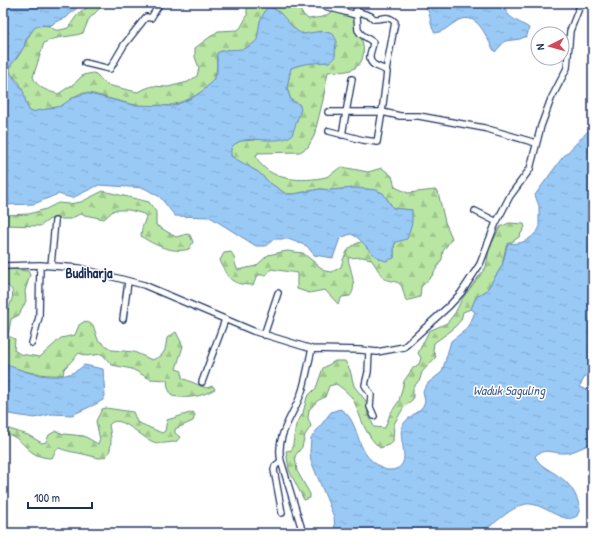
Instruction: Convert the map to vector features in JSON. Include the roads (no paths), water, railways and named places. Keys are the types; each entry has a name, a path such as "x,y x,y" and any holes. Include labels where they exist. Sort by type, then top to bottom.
{"street":[{"path":"85,63 110,69 134,30 146,17 151,18 160,3"},
{"path":"314,3 371,16 374,19 383,17 391,18 395,22 386,72 378,142 363,140 330,131"},
{"path":"356,3 357,25 361,34 373,42 370,61 372,64 386,72"},
{"path":"3,266 40,265 76,267 144,286 264,335 312,349 361,350 377,352 404,347 461,293 480,264 497,222 514,189 530,168 536,143 551,99 567,68 570,31 581,3"},
{"path":"342,135 352,78"},
{"path":"328,112 345,113 360,111 382,112 400,116 419,116 484,128 536,143"},
{"path":"475,211 497,222"},
{"path":"51,266 55,221"},
{"path":"32,343 39,317 40,265"},
{"path":"123,319 128,282"},
{"path":"264,335 278,293"},
{"path":"202,382 225,320"},
{"path":"303,533 281,460 280,449 286,425 301,393 312,349"},
{"path":"369,352 369,369 365,385 371,395 370,407 374,416"},
{"path":"281,460 275,466 274,470 282,513"}],"water":[{"path":"3,3 82,3 66,18 55,22 52,25 36,26 26,39 24,47 9,68 11,74 23,91 27,105 31,112 61,106 74,97 86,93 133,105 173,106 192,98 205,89 217,73 217,53 227,50 246,48 257,40 260,21 267,7 272,8 281,14 294,28 303,34 322,31 333,34 337,41 335,56 332,60 328,62 305,64 291,68 287,88 291,100 299,104 301,109 292,135 285,139 277,140 244,140 231,148 231,156 258,172 270,183 286,194 320,189 331,190 355,188 376,190 383,193 393,208 412,210 412,223 407,239 396,242 394,246 394,258 386,261 372,253 361,240 351,234 340,238 333,258 314,255 307,246 288,239 274,239 266,246 256,246 210,217 175,216 160,197 144,188 99,185 72,198 58,194 34,204 3,205"},
{"path":"422,3 505,3 506,12 516,21 529,28 527,36 520,39 505,41 495,52 480,26 475,21 469,19 462,19 435,33 428,10"},
{"name":"Waduk Saguling","path":"593,126 593,364 579,387 587,390 593,389 593,443 566,453 546,451 535,456 542,465 562,478 572,489 577,498 580,509 577,516 566,518 540,506 526,504 513,509 489,527 472,534 335,533 334,517 311,461 311,438 331,412 340,409 345,412 355,427 361,445 370,459 387,470 396,469 401,466 404,457 401,432 402,427 409,418 423,406 425,401 423,391 428,383 442,372 451,341 468,328 475,312 471,309 476,297 486,291 502,266 508,243 525,241 539,229 539,206 535,195 562,158"},
{"path":"3,363 33,374 44,376 66,375 84,365 103,369 105,396 103,400 72,415 52,414 34,418 3,413"}],"district":[{"name":"Budiharja","path":"89,272"}]}
